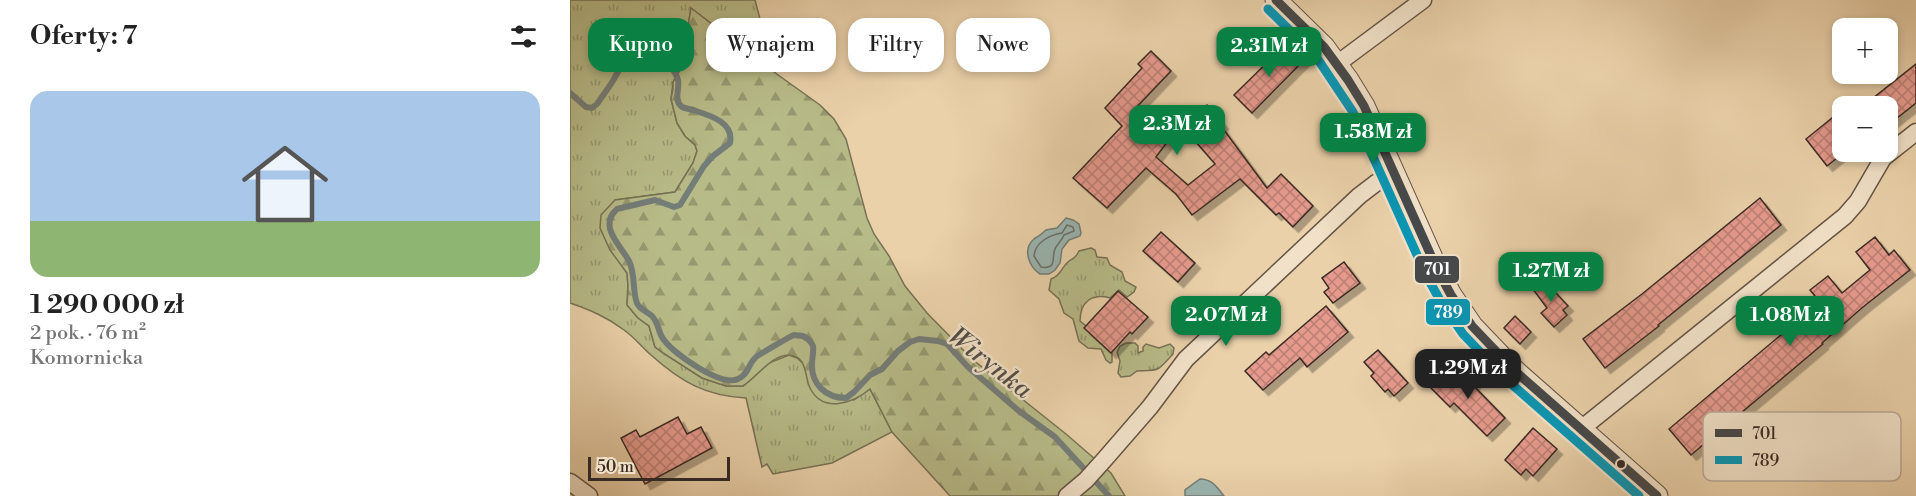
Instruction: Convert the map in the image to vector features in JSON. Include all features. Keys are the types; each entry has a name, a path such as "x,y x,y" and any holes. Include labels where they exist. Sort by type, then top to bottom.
{"street":[{"path":"1276,0 1324,47 1364,106 1444,283 1464,315 1504,360 1657,496"},
{"path":"1337,64 1424,0"},
{"path":"1581,429 1845,216 1858,201 1883,158 1916,132"},
{"path":"1067,496 1090,475 1150,407 1186,359 1359,196 1394,173"},
{"path":"570,482 589,496"}],"green space":[{"path":"570,0 755,0 760,18 706,20 691,8 689,18 588,18 588,72 679,72 673,82 671,99 677,123 685,136 695,145 697,151 693,163 675,192 615,200 620,263 627,273 627,305 638,318 649,326 655,347 702,378 726,386 743,386 769,363 789,355 797,358 806,366 810,387 854,400 870,389 892,432 832,463 773,474 767,464 762,467 746,398 718,394 695,386 662,365 618,325 570,303"},
{"path":"691,8 706,20 706,72 774,72 820,105 834,119 846,139 867,218 905,286 927,313 972,359 1111,473 1125,496 950,496 892,432 870,389 847,402 838,404 822,401 810,388 802,363 795,356 789,355 770,362 743,386 726,386 702,378 655,347 649,326 638,318 627,305 627,273 610,250 600,228 601,215 615,200 675,192 693,163 697,151 695,145 685,136 677,123 671,99 673,82 679,72 694,72 694,18 689,18"},
{"path":"1091,248 1095,250 1097,257 1107,258 1110,265 1122,272 1125,281 1136,287 1134,292 1127,297 1119,290 1110,298 1098,297 1088,300 1082,309 1080,321 1112,353 1110,363 1101,349 1088,348 1079,341 1073,319 1064,313 1059,299 1049,290 1051,279 1066,263 1079,251"},
{"path":"1135,343 1138,346 1138,353 1143,351 1146,344 1159,348 1170,344 1174,348 1173,354 1158,369 1137,371 1130,376 1121,377 1118,373 1120,361 1117,352 1120,346"}],"water":[{"path":"1066,218 1079,224 1080,236 1069,240 1062,249 1060,263 1055,270 1049,274 1040,274 1028,258 1030,243 1046,230 1057,228"},
{"path":"1200,479 1211,482 1224,496 1185,496 1185,490"}],"building":[{"path":"1283,47 1289,53 1295,47 1306,58 1252,113 1234,95"},
{"path":"1151,51 1171,71 1134,110 1168,141 1156,157 1188,185 1215,164 1182,126 1207,105 1223,124 1221,126 1267,188 1281,174 1313,206 1293,227 1279,213 1276,215 1240,179 1192,215 1176,194 1146,168 1107,208 1073,178 1122,126 1105,108 1142,68 1138,64"},
{"path":"1916,64 1916,103 1898,117 1898,96 1876,96 1891,84 1898,84 1898,78"},
{"path":"1832,118 1832,162 1827,166 1806,139"},
{"path":"1760,198 1781,225 1605,368 1583,339"},
{"path":"1161,232 1195,263 1178,282 1143,251"},
{"path":"1875,237 1889,255 1894,250 1910,270 1863,307 1742,412 1703,412 1703,445 1691,455 1669,429 1820,302 1810,290 1828,276 1842,293 1870,270 1856,252"},
{"path":"1344,262 1360,283 1333,303 1324,292 1329,288 1322,278"},
{"path":"1543,279 1568,306 1563,310 1567,315 1554,327 1541,313 1547,308 1532,288"},
{"path":"1118,291 1148,317 1132,334 1130,332 1111,353 1084,328"},
{"path":"1326,306 1348,332 1307,367 1300,358 1263,390 1245,371 1266,352 1269,355"},
{"path":"1515,316 1531,332 1520,344 1504,328"},
{"path":"1378,350 1408,383 1394,396 1388,389 1385,392 1371,376 1374,373 1364,362"},
{"path":"1456,364 1505,418 1487,436 1454,403 1450,407 1431,388"},
{"path":"678,417 687,434 701,427 712,448 645,484 621,438 636,430 640,437"},
{"path":"1533,428 1557,449 1533,476 1526,469 1521,475 1505,460"}],"waterway":[{"name":"Wirynka","path":"570,93 586,107 592,108 611,84 632,48 643,44 659,53 673,69 678,80 679,104 715,118 729,130 730,143 704,166 680,205 674,207 655,200 617,209 610,222 612,235 631,266 638,305 654,319 669,346 687,361 721,378 738,379 744,375 757,356 794,335 803,336 813,346 812,371 817,384 826,393 846,398 870,375 882,369 898,351 910,342 919,339 938,341 947,344 968,367 1019,411 1055,437 1109,496"}],"transit line":[{"name":"701","path":"1276,0 1324,47 1364,106 1437,269 1472,326 1515,371 1657,496"},
{"name":"789","path":"1268,9 1315,55 1353,112 1426,275 1463,334 1507,380 1639,496"}]}
